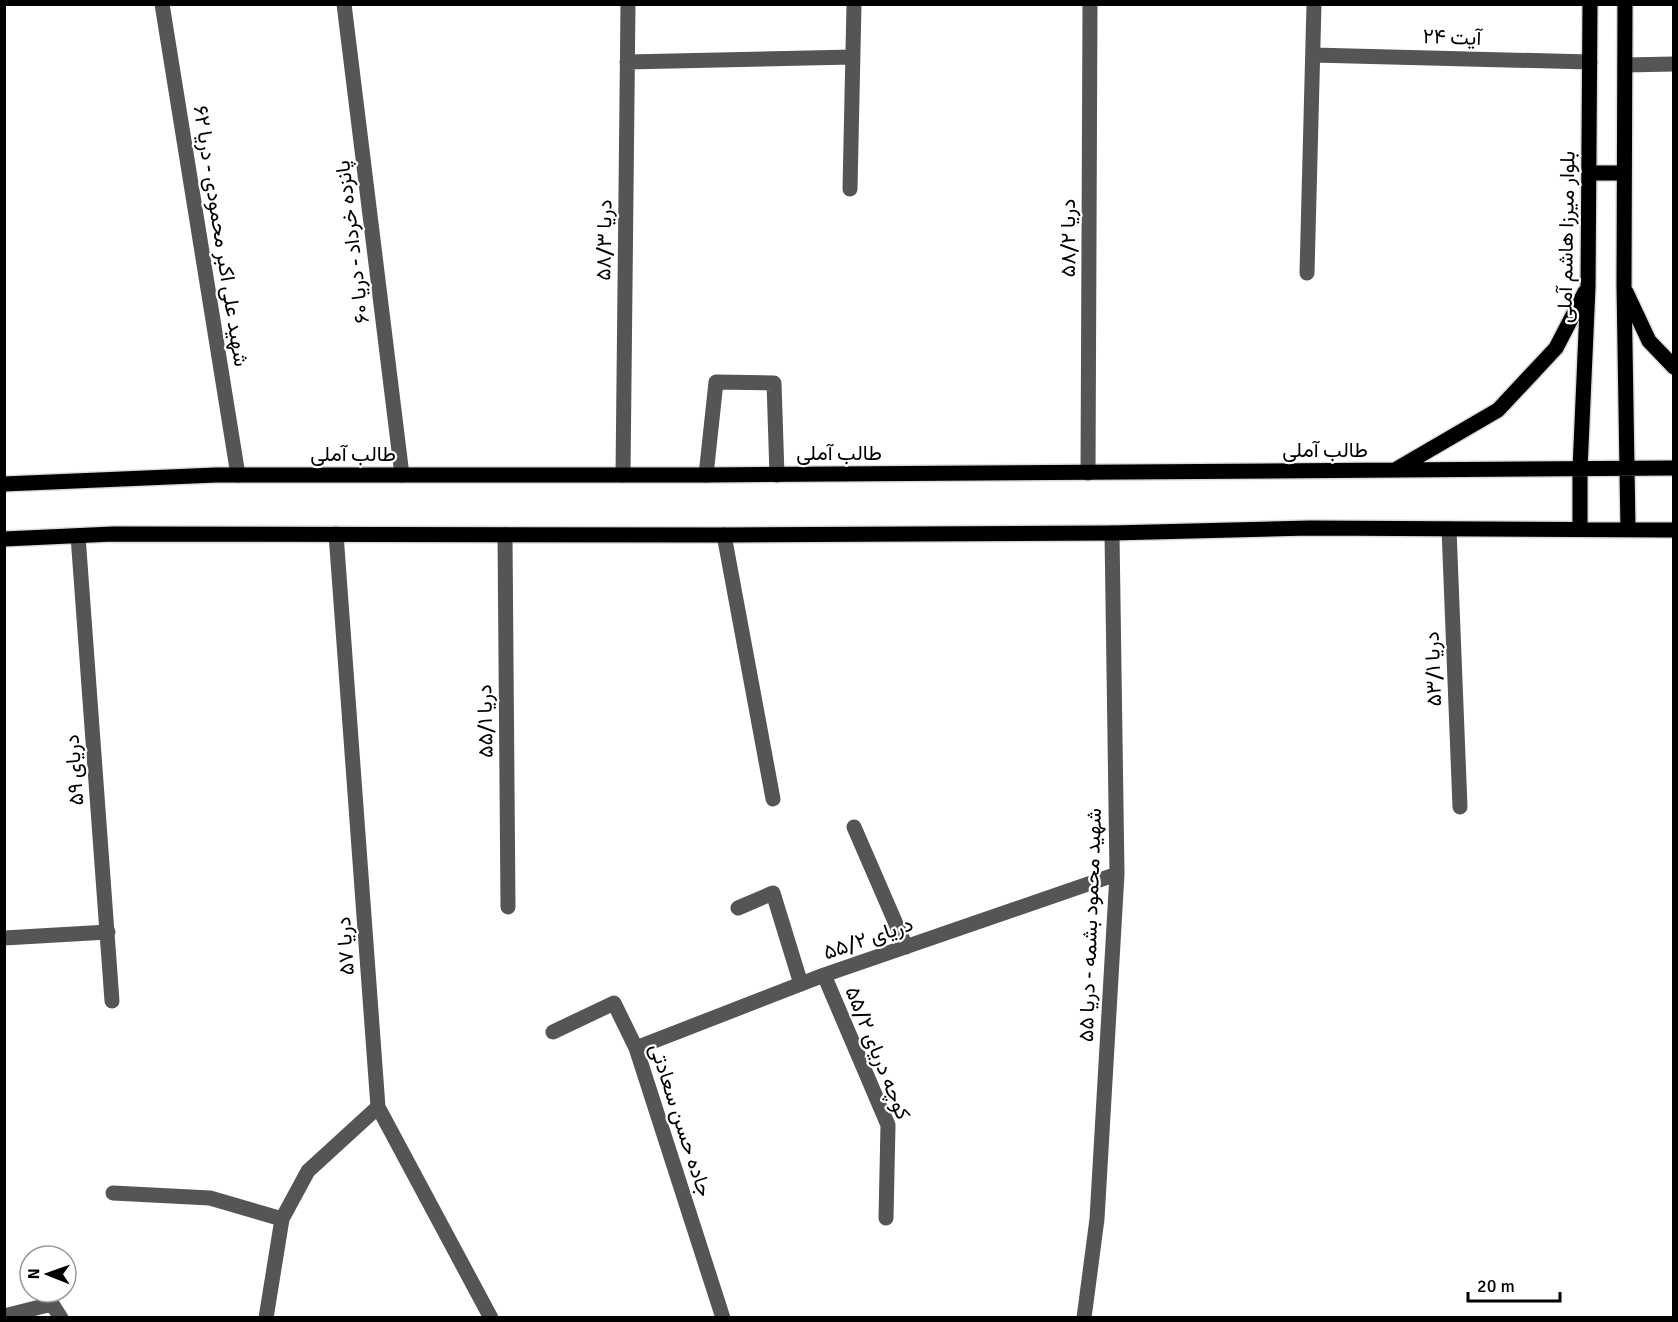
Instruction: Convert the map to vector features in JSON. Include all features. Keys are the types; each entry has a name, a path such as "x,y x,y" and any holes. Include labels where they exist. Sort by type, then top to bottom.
{"main road":[{"name":"بلوار میرزا هاشم آملی","path":"1580,529 1580,469 1588,287 1590,4"},
{"path":"1625,4 1624,286 1628,530"},
{"path":"1589,172 1624,173"},
{"path":"1624,286 1649,341 1674,367"},
{"path":"1393,471 1498,410 1556,348 1588,287"},
{"name":"طالب آملی","path":"4,484 238,475 777,475 1674,468"},
{"path":"4,539 78,536 336,534 1112,533 1310,528 1674,530"}],"street":[{"name":"شهید علی اکبر محمودی - دریا ۶۲","path":"162,4 238,475"},
{"name":"پانزده خرداد - دریا ۶۰","path":"344,4 402,475"},
{"name":"دریا ۵۸/۳","path":"622,475 628,4"},
{"path":"850,189 854,4"},
{"name":"دریا ۵۸/۲","path":"1088,473 1090,4"},
{"path":"1307,273 1314,4"},
{"name":"آیت ۲۴","path":"1313,55 1590,62"},
{"path":"627,62 853,57"},
{"path":"1625,65 1674,64"},
{"path":"706,475 716,382 774,383 777,475"},
{"name":"دریا ۵۳/۱","path":"1449,529 1460,807"},
{"name":"شهید محمود بشمه - دریا ۵۵","path":"1084,1317 1097,1219 1117,874 1112,533"},
{"name":"دریا ۵۷","path":"336,534 378,1107"},
{"name":"دریا ۵۵/۱","path":"505,535 508,907"},
{"path":"724,535 773,799"},
{"name":"دریای ۵۹","path":"78,536 112,1001"},
{"path":"854,827 906,947"},
{"name":"دریای ۵۵/۲","path":"636,1048 824,975 1117,874"},
{"path":"738,908 773,893 801,984"},
{"path":"4,938 108,933"},
{"name":"کوچه دریای ۵۵/۲","path":"824,975 888,1125 886,1218"},
{"name":"جاده حسن سعادتی","path":"553,1032 614,1003 636,1048 723,1317"},
{"path":"266,1317 282,1219 308,1171 378,1107 491,1317"},
{"path":"113,1193 210,1198 282,1219"},
{"path":"4,1316 51,1304 61,1317"}]}
